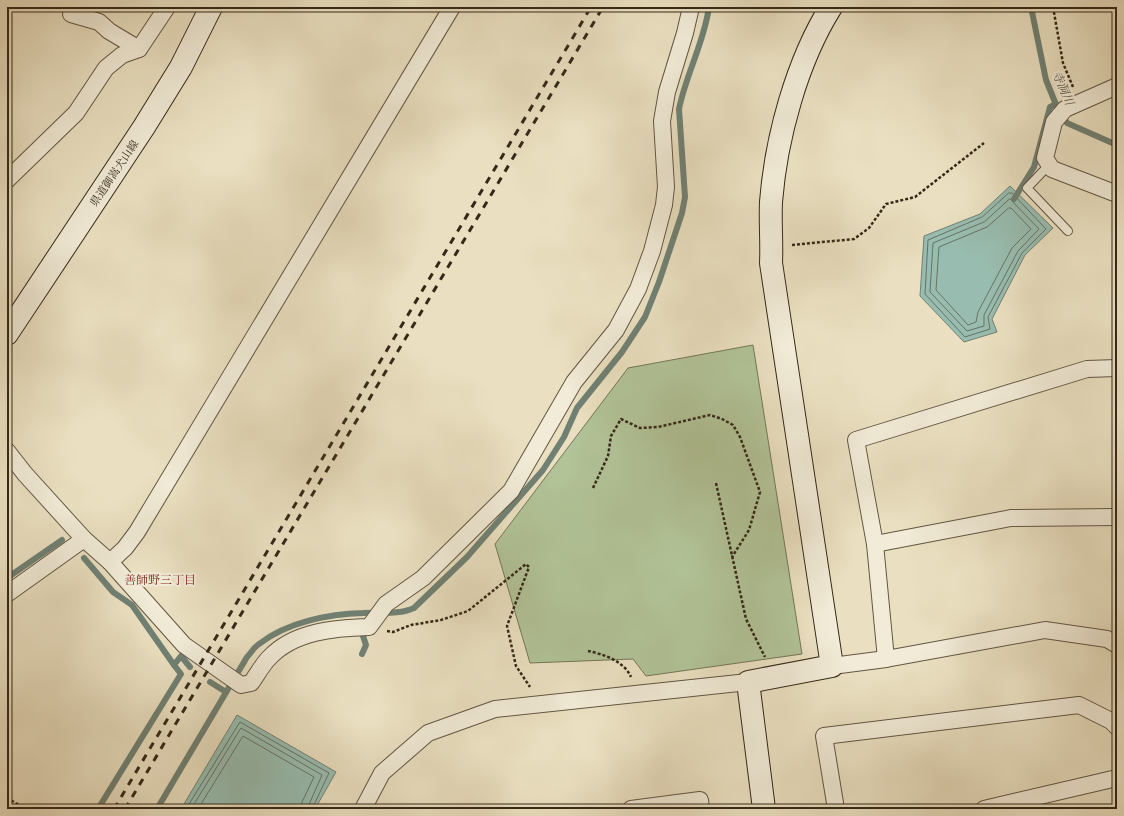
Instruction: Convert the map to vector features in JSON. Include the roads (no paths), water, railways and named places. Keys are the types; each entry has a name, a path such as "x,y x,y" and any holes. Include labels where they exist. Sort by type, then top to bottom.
{"street":[{"path":"7,180 76,113 106,68 122,55 139,49 167,7"},
{"name":"県道御嵩犬山線","path":"9,325 144,127 181,67 211,7"},
{"path":"110,562 125,548 136,532 452,7"},
{"path":"7,450 25,474 84,539 110,562 184,645 241,685 251,683 269,658 294,639 338,628 369,627 386,604 424,578 511,491 574,382 616,330 638,290 652,250 664,205 666,187 662,121 666,92 685,34 691,7"},
{"path":"831,7 796,80 779,146 771,202 771,263 832,666"},
{"path":"71,14 99,22 109,31 139,49"},
{"path":"1117,86 1065,109 1054,122 1045,158 1052,169 1117,194"},
{"path":"886,659 875,544 856,440 1087,369 1117,368"},
{"path":"875,544 1011,518 1117,517"},
{"path":"7,594 84,539"},
{"path":"363,809 382,773 428,733 495,709 633,693 748,682 832,666 886,659 1045,630 1108,639 1117,645"},
{"path":"748,682 764,809"},
{"path":"836,809 824,736 1079,705 1111,721 1117,727"},
{"path":"984,809 1117,778"},
{"path":"631,809 700,800 701,809"}],"lane":[{"path":"1049,164 1027,188 1068,231"}],"water":[{"path":"1010,186 1053,228 1025,255 992,319 997,332 964,342 920,296 924,236 980,214"},
{"path":"237,715 336,772 315,809 181,809"}],"waterway":[{"path":"157,809 247,657 257,645 282,630 323,617 350,614 402,612 414,608 467,557 543,470 564,437 577,408 622,352 645,317 659,282 682,213 685,197 679,109 707,20 709,7"},
{"name":"寺洞川","path":"1031,7 1046,80 1057,107"},
{"path":"1014,199 1034,167 1050,107 1056,104"},
{"name":"寺洞川","path":"1062,115 1067,123 1117,145"},
{"path":"7,578 62,540"},
{"path":"84,558 113,592 132,605 174,665"},
{"path":"362,654 366,645 363,636"},
{"path":"98,809 181,674 174,665 181,656 190,667"},
{"path":"210,682 226,692"}],"railway":[{"path":"114,809 591,7"},
{"path":"125,809 603,7"}],"district":[{"name":"善師野三丁目","path":"160,580"}]}
